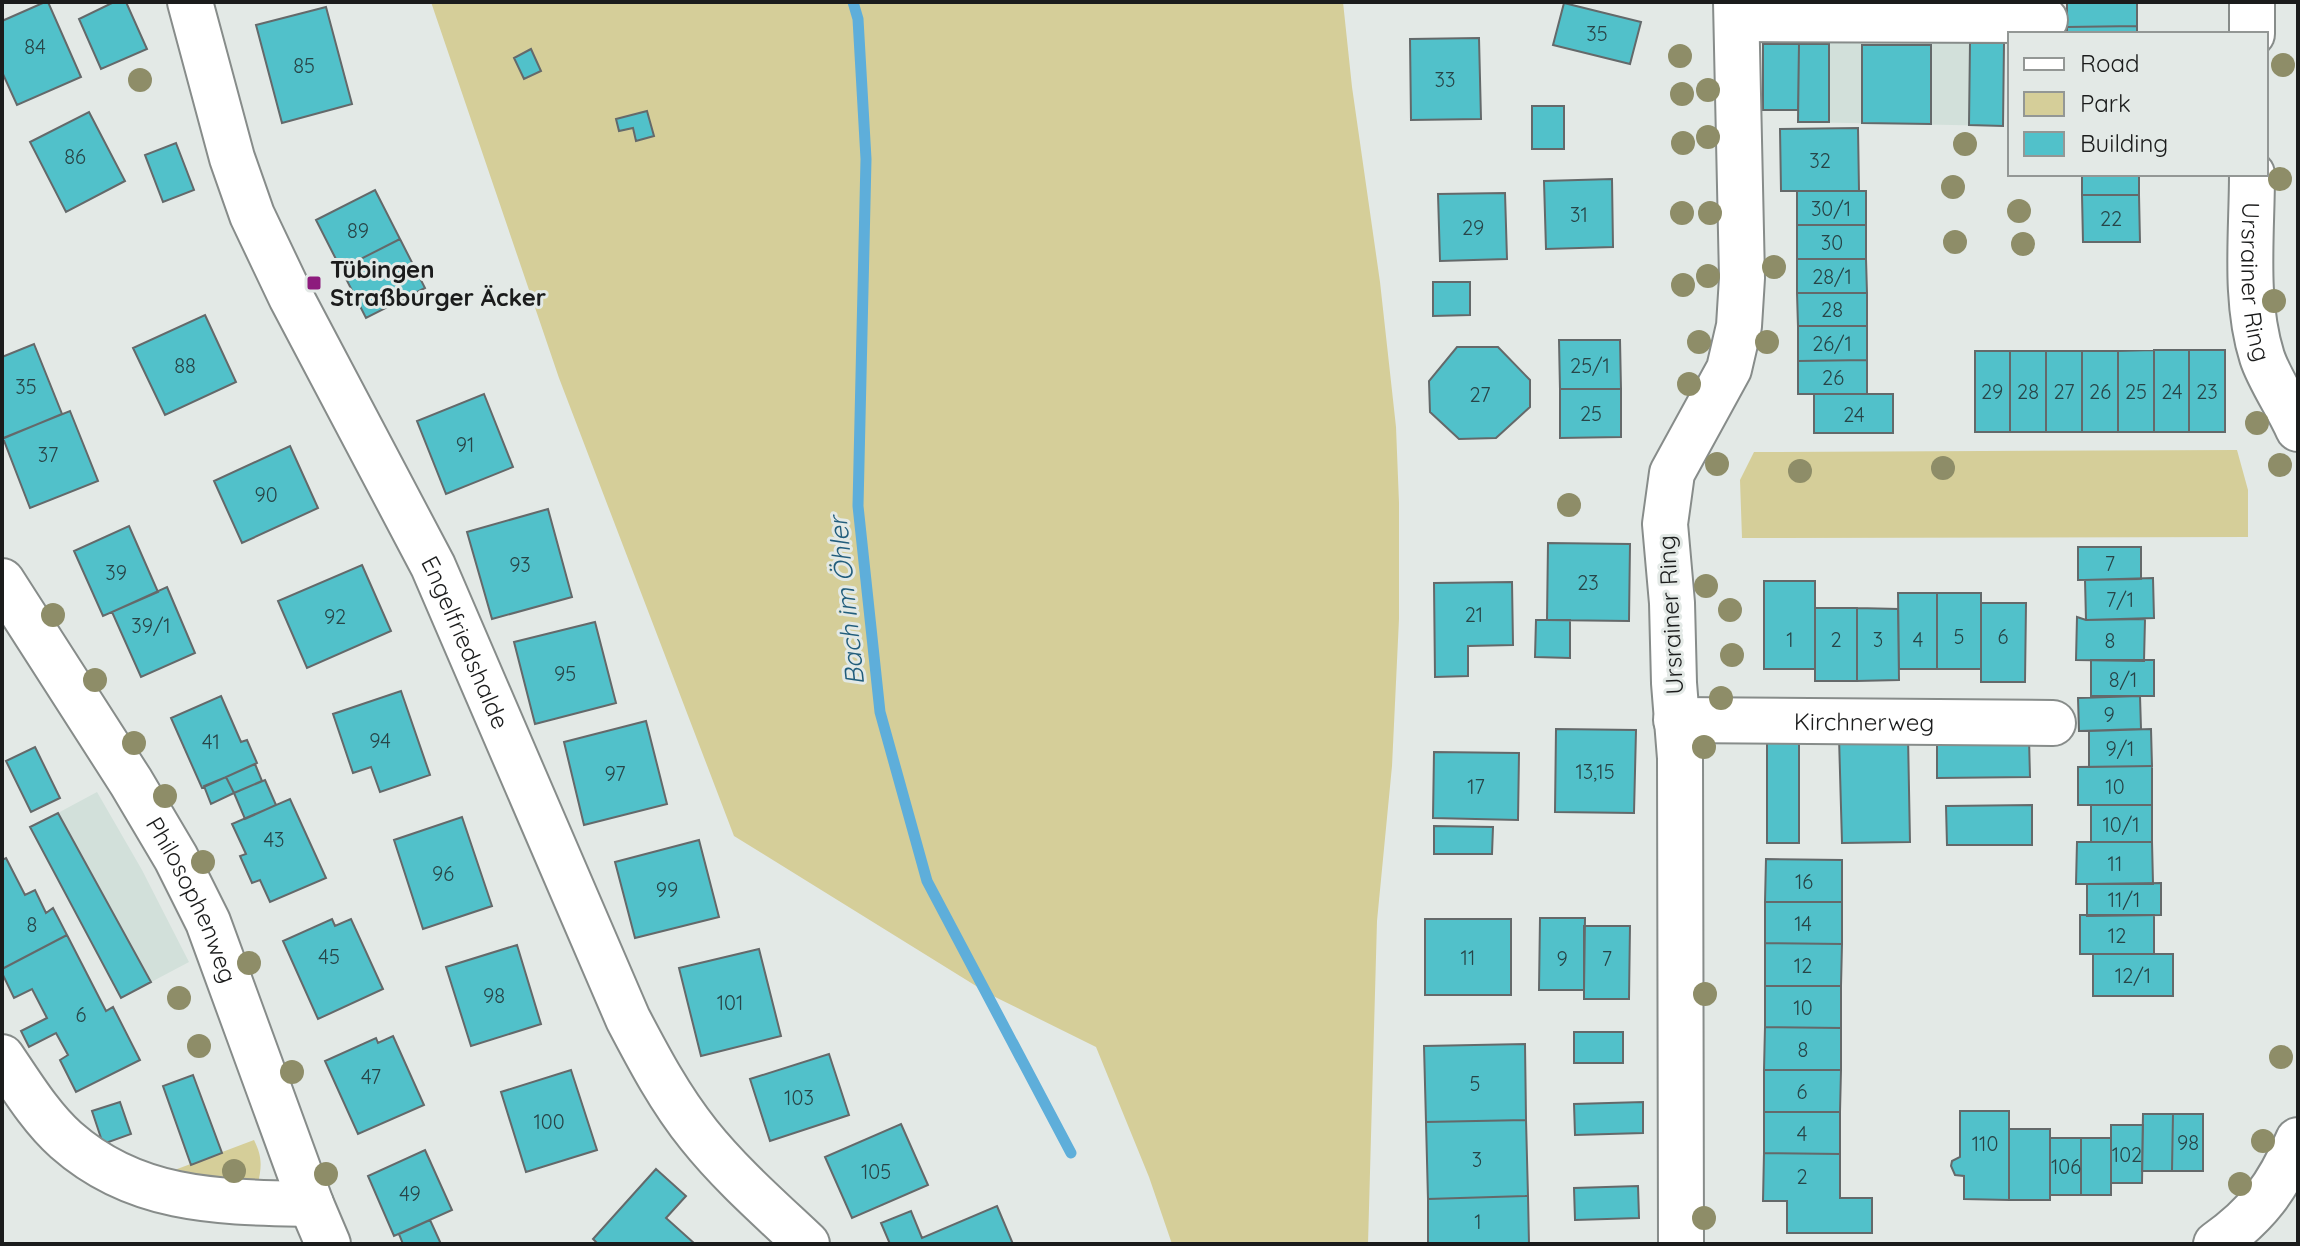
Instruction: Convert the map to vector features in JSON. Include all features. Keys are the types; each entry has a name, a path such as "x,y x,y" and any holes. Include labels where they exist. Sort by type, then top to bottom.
{"street":[{"name":"Engelfriedshalde","path":"190,2 232,158 252,215 291,297 433,566 628,1019 659,1078 699,1135 753,1193 807,1244"},
{"path":"2252,2 2252,32"},
{"path":"1736,11 2045,20"},
{"name":"Ursrainer Ring","path":"1681,1244 1680,758 1665,524 1672,473 1729,369 1741,315 1736,11"},
{"name":"Ursrainer Ring","path":"2252,176 2253,311 2263,362 2287,377 2298,429"},
{"name":"Philosophenweg","path":"2,581 131,782 176,858 208,922 328,1244"},
{"name":"Kirchnerweg","path":"1676,720 2053,723"},
{"path":"2,1057 65,1140 106,1168 152,1190 206,1200 311,1204"},
{"path":"2216,1244 2262,1206 2284,1172 2298,1140"}],"shaded area":[{"path":"1766,30 2008,30 2004,43 2003,126 1798,122 1798,110 1763,110 1763,44"},
{"path":"97,792 142,870 189,962 121,998 30,828"}],"green space":[{"path":"431,2 1343,2 1380,282 1396,427 1399,503 1399,619 1392,766 1377,921 1368,1244 1172,1244 1149,1177 1096,1047 989,994 734,836 559,378"},
{"path":"2237,450 2248,490 2248,537 1742,538 1740,480 1754,452"},
{"path":"254,1140 261,1166 258,1183 246,1188 172,1171"}],"building":[{"path":"48,2 81,77 17,105 2,72 2,21"},
{"path":"114,2 126,2 147,49 101,69 79,19"},
{"path":"2067,2 2137,2 2137,26 2067,27"},
{"path":"1564,3 1641,22 1630,64 1553,45"},
{"path":"326,7 352,104 282,123 256,25"},
{"path":"2137,26 2137,32 2067,32 2067,27"},
{"path":"1479,38 1481,119 1411,120 1410,39"},
{"path":"1970,43 2004,43 2003,126 1969,125"},
{"path":"1763,44 1799,44 1798,110 1763,110"},
{"path":"1799,44 1829,44 1829,122 1798,122"},
{"path":"1862,45 1931,45 1931,124 1862,123"},
{"path":"531,49 541,71 524,79 514,58"},
{"path":"1532,106 1564,106 1564,149 1532,149"},
{"path":"647,111 654,136 636,141 633,128 619,131 616,119"},
{"path":"89,112 125,181 66,212 30,142"},
{"path":"1858,128 1859,191 1781,191 1780,129"},
{"path":"176,143 194,190 163,202 145,155"},
{"path":"2082,176 2139,176 2139,195 2082,195"},
{"path":"1612,179 1613,247 1546,249 1544,181"},
{"path":"375,190 400,239 341,269 316,220"},
{"path":"1797,191 1866,191 1866,225 1797,225"},
{"path":"1505,193 1507,259 1440,261 1438,194"},
{"path":"2082,195 2139,195 2140,242 2083,242"},
{"path":"1797,225 1866,225 1866,259 1797,259"},
{"path":"400,239 425,288 366,318 341,269"},
{"path":"1797,259 1866,259 1867,293 1797,293"},
{"path":"1433,282 1470,282 1470,315 1433,316"},
{"path":"1797,293 1867,293 1867,326 1798,326"},
{"path":"205,315 236,382 165,415 133,348"},
{"path":"1798,326 1867,326 1867,360 1798,361"},
{"path":"1559,340 1620,340 1621,389 1560,389"},
{"path":"34,344 62,414 2,439 2,357"},
{"path":"1457,347 1498,347 1530,380 1530,407 1496,438 1459,439 1430,412 1429,381"},
{"path":"2154,350 2189,350 2189,432 2154,432"},
{"path":"2154,350 2154,432 2118,432 2118,351"},
{"path":"2189,350 2225,350 2225,432 2189,432"},
{"path":"1975,351 2010,351 2010,432 1975,432"},
{"path":"2010,351 2046,351 2046,432 2010,432"},
{"path":"2046,351 2082,351 2082,432 2046,432"},
{"path":"2082,351 2118,351 2118,432 2082,432"},
{"path":"1867,360 1867,394 1798,394 1798,361"},
{"path":"1560,389 1621,389 1621,437 1560,438"},
{"path":"484,394 513,467 446,494 417,421"},
{"path":"1814,394 1893,394 1893,433 1814,433"},
{"path":"70,411 98,481 30,508 3,438"},
{"path":"290,446 318,508 242,543 214,481"},
{"path":"548,509 572,597 492,619 467,532"},
{"path":"129,526 158,592 103,616 74,551"},
{"path":"1548,543 1630,544 1629,621 1547,620"},
{"path":"2078,547 2141,547 2141,579 2078,580"},
{"path":"362,565 391,631 307,668 278,601"},
{"path":"2153,578 2154,618 2086,620 2085,580"},
{"path":"1764,581 1815,581 1815,669 1764,669"},
{"path":"1512,582 1513,645 1468,646 1468,676 1435,677 1434,583"},
{"path":"167,587 195,653 141,677 112,612"},
{"path":"1898,593 1937,593 1937,669 1899,669"},
{"path":"1937,593 1981,593 1981,669 1937,669"},
{"path":"1981,603 2026,603 2025,682 1981,682"},
{"path":"1815,608 1857,608 1857,681 1815,681"},
{"path":"1857,608 1898,609 1899,680 1857,681"},
{"path":"2077,617 2086,620 2145,619 2144,661 2076,660"},
{"path":"1536,620 1570,620 1570,658 1535,657"},
{"path":"595,622 616,703 535,724 514,642"},
{"path":"2091,660 2154,660 2154,696 2091,696"},
{"path":"401,691 430,775 380,792 371,767 353,773 333,714"},
{"path":"221,696 241,742 247,740 257,763 202,788 171,718"},
{"path":"2140,696 2141,729 2079,731 2078,698"},
{"path":"646,721 667,804 584,825 564,742"},
{"path":"1556,729 1636,730 1634,813 1555,812"},
{"path":"2151,729 2152,766 2089,767 2089,731"},
{"path":"1908,736 1910,842 1842,843 1839,737"},
{"path":"2029,738 2030,777 1937,778 1937,739"},
{"path":"1767,743 1799,743 1799,843 1767,843"},
{"path":"35,747 60,798 31,812 6,761"},
{"path":"1434,752 1519,753 1518,820 1433,818"},
{"path":"255,764 262,781 234,793 226,777"},
{"path":"2152,766 2152,805 2078,805 2078,767"},
{"path":"226,777 234,793 211,804 204,786"},
{"path":"265,780 276,805 245,819 234,793"},
{"path":"290,799 326,878 270,902 260,880 252,883 240,856 246,854 232,824"},
{"path":"2032,805 2032,845 1947,845 1946,806"},
{"path":"2091,805 2152,805 2152,842 2091,842"},
{"path":"58,813 151,982 121,998 30,827"},
{"path":"462,817 492,906 423,929 394,840"},
{"path":"1434,826 1493,827 1492,854 1434,854"},
{"path":"699,840 719,917 635,938 615,862"},
{"path":"2077,842 2152,842 2153,884 2076,884"},
{"path":"6,858 25,895 35,890 46,913 53,908 67,935 2,969 2,860"},
{"path":"1766,859 1842,860 1842,902 1765,902"},
{"path":"2161,883 2161,915 2087,916 2087,884"},
{"path":"1765,902 1842,902 1842,944 1765,943"},
{"path":"2080,915 2154,915 2154,954 2080,954"},
{"path":"1540,918 1585,918 1584,990 1539,990"},
{"path":"332,919 335,926 351,919 383,989 318,1019 283,941"},
{"path":"1425,919 1511,919 1511,995 1425,995"},
{"path":"1584,926 1630,926 1629,999 1584,999"},
{"path":"67,935 106,1011 113,1007 140,1060 76,1092 60,1060 68,1055 56,1033 29,1047 21,1031 47,1018 32,989 14,998 2,973 2,969"},
{"path":"1765,943 1842,944 1841,986 1765,986"},
{"path":"517,945 541,1024 471,1046 446,967"},
{"path":"759,949 781,1036 701,1056 679,968"},
{"path":"2093,954 2173,954 2173,996 2093,996"},
{"path":"1765,986 1841,986 1841,1028 1765,1027"},
{"path":"1765,1027 1841,1028 1841,1070 1764,1070"},
{"path":"1574,1032 1623,1032 1623,1063 1574,1063"},
{"path":"393,1036 424,1105 358,1134 325,1061 376,1038 378,1043"},
{"path":"1525,1044 1526,1120 1426,1122 1424,1046"},
{"path":"829,1054 849,1115 770,1141 750,1079"},
{"path":"571,1070 597,1150 526,1172 501,1092"},
{"path":"1764,1070 1841,1070 1840,1112 1764,1112"},
{"path":"193,1075 222,1153 191,1165 163,1086"},
{"path":"120,1102 131,1134 103,1144 92,1111"},
{"path":"1643,1102 1643,1133 1575,1135 1574,1104"},
{"path":"1960,1111 2009,1111 2009,1200 1964,1199 1964,1176 1955,1175 1951,1166 1952,1161 1960,1157"},
{"path":"1764,1112 1840,1112 1840,1154 1764,1153"},
{"path":"2143,1114 2173,1114 2172,1171 2142,1171"},
{"path":"2173,1114 2203,1114 2203,1171 2172,1171"},
{"path":"1526,1120 1528,1196 1428,1199 1426,1122"},
{"path":"901,1124 928,1185 852,1218 825,1157"},
{"path":"2111,1125 2143,1125 2142,1183 2111,1183"},
{"path":"2009,1129 2050,1129 2050,1200 2009,1200"},
{"path":"2050,1138 2081,1138 2081,1195 2050,1195"},
{"path":"2081,1138 2111,1138 2111,1195 2081,1195"},
{"path":"425,1150 452,1210 394,1236 368,1176"},
{"path":"1764,1153 1840,1154 1840,1198 1872,1198 1872,1233 1787,1233 1787,1201 1763,1201"},
{"path":"656,1169 686,1196 666,1218 695,1244 598,1244 593,1239"},
{"path":"1638,1186 1639,1218 1575,1220 1574,1188"},
{"path":"1528,1196 1529,1244 1428,1244 1428,1199"},
{"path":"997,1206 1013,1244 890,1244 881,1223 911,1211 922,1238"},
{"path":"430,1220 441,1244 403,1244 399,1234"}],"waterway":[{"name":"Bach im Öhler","path":"853,2 858,19 866,159 858,506 880,712 927,881 1071,1153"}],"place":[{"name":"Tübingen Straßburger Äcker","path":"314,283"}]}
